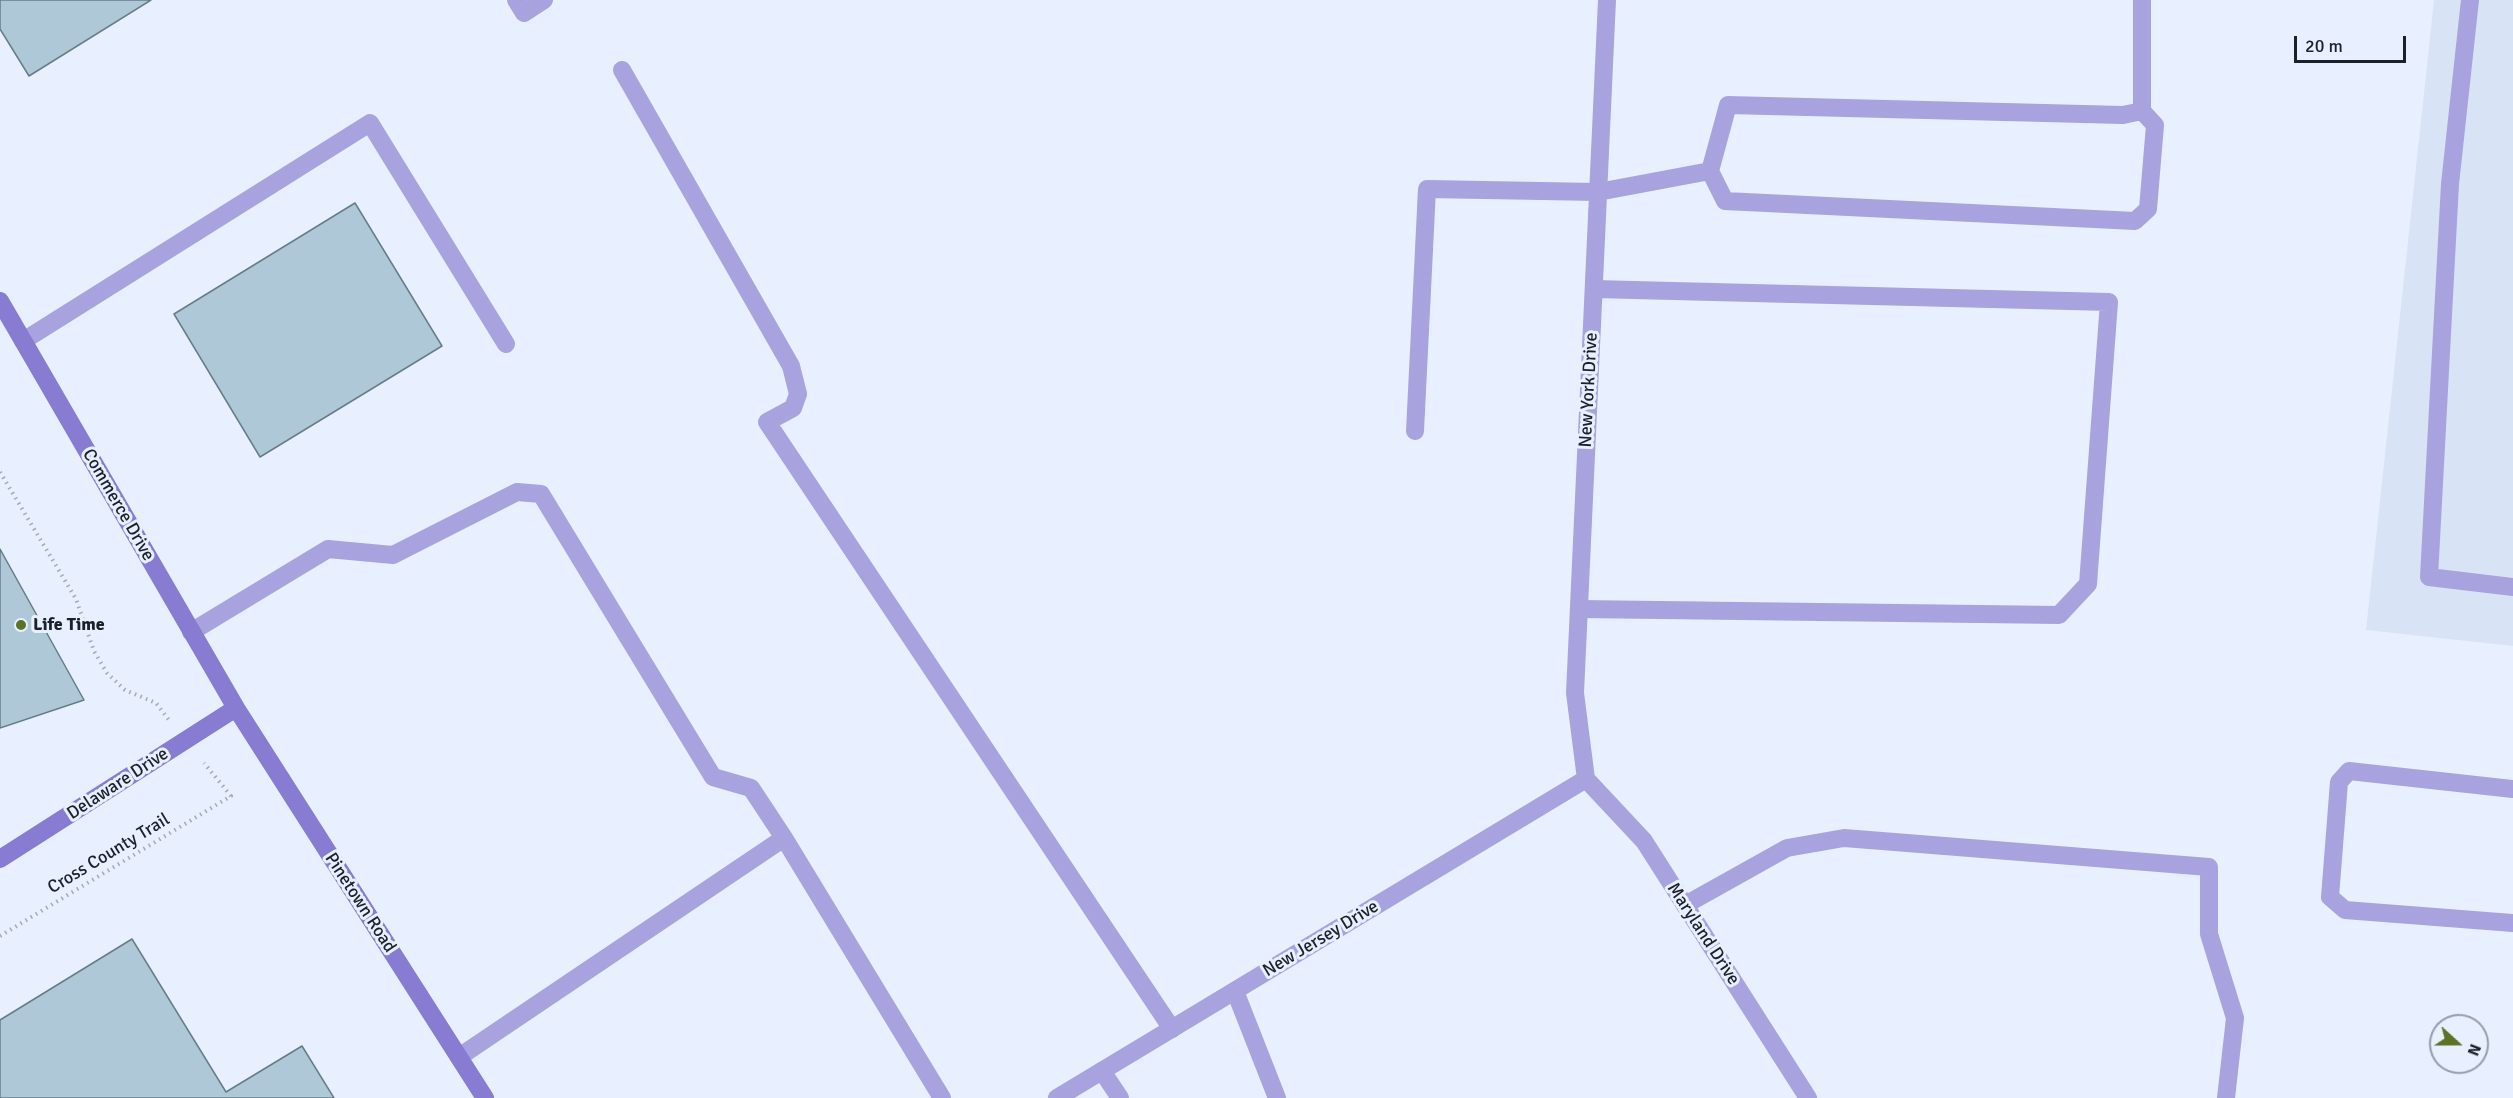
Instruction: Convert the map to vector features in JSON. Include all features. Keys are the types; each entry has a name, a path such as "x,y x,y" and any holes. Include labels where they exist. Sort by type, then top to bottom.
{"street":[{"path":"516,0 524,13 544,0"},
{"name":"New York Drive","path":"1586,779 1575,693 1607,0"},
{"path":"2142,0 2142,111 2155,125 2148,209 2134,221 1725,201 1710,171 1728,105 2123,115 2142,111"},
{"path":"2470,0 2450,184 2429,577 2513,586"},
{"path":"622,70 791,366 798,394 793,408 767,422 1172,1029"},
{"path":"23,341 370,123 506,344"},
{"path":"1415,431 1427,189 1598,192 1710,171"},
{"path":"1580,609 2059,615 2088,584 2109,302 1594,289"},
{"name":"Commerce Drive","path":"0,301 236,708"},
{"path":"191,632 328,549 393,555 517,492 541,494 713,777 751,788 784,838 942,1098"},
{"name":"Delaware Drive","path":"0,859 236,708"},
{"name":"Pinetown Road","path":"236,708 485,1098"},
{"path":"2513,789 2349,771 2339,782 2330,897 2345,910 2513,923"},
{"name":"New Jersey Drive","path":"1057,1098 1586,779"},
{"name":"Maryland Drive","path":"1586,779 1644,842 1808,1098"},
{"path":"459,1057 784,838"},
{"path":"1685,905 1787,848 1844,838 2209,867 2209,934 2235,1018 2226,1098"},
{"path":"1235,991 1277,1098"},
{"path":"1102,1071 1120,1098"}],"path":[{"path":"0,472 76,599 93,651 107,673 125,690 156,703 185,741"},
{"name":"Cross County Trail","path":"0,936 231,796 185,741"}],"shaded area":[{"path":"2434,0 2513,0 2513,646 2366,630"}],"building":[{"path":"0,0 151,0 29,76 0,29"},
{"path":"355,203 442,346 260,457 174,314"},
{"name":"Life Time","path":"0,549 84,700 0,728"},
{"path":"132,939 226,1092 302,1046 334,1098 0,1098 0,1020"}],"place":[{"name":"Life Time","path":"21,625"}]}
